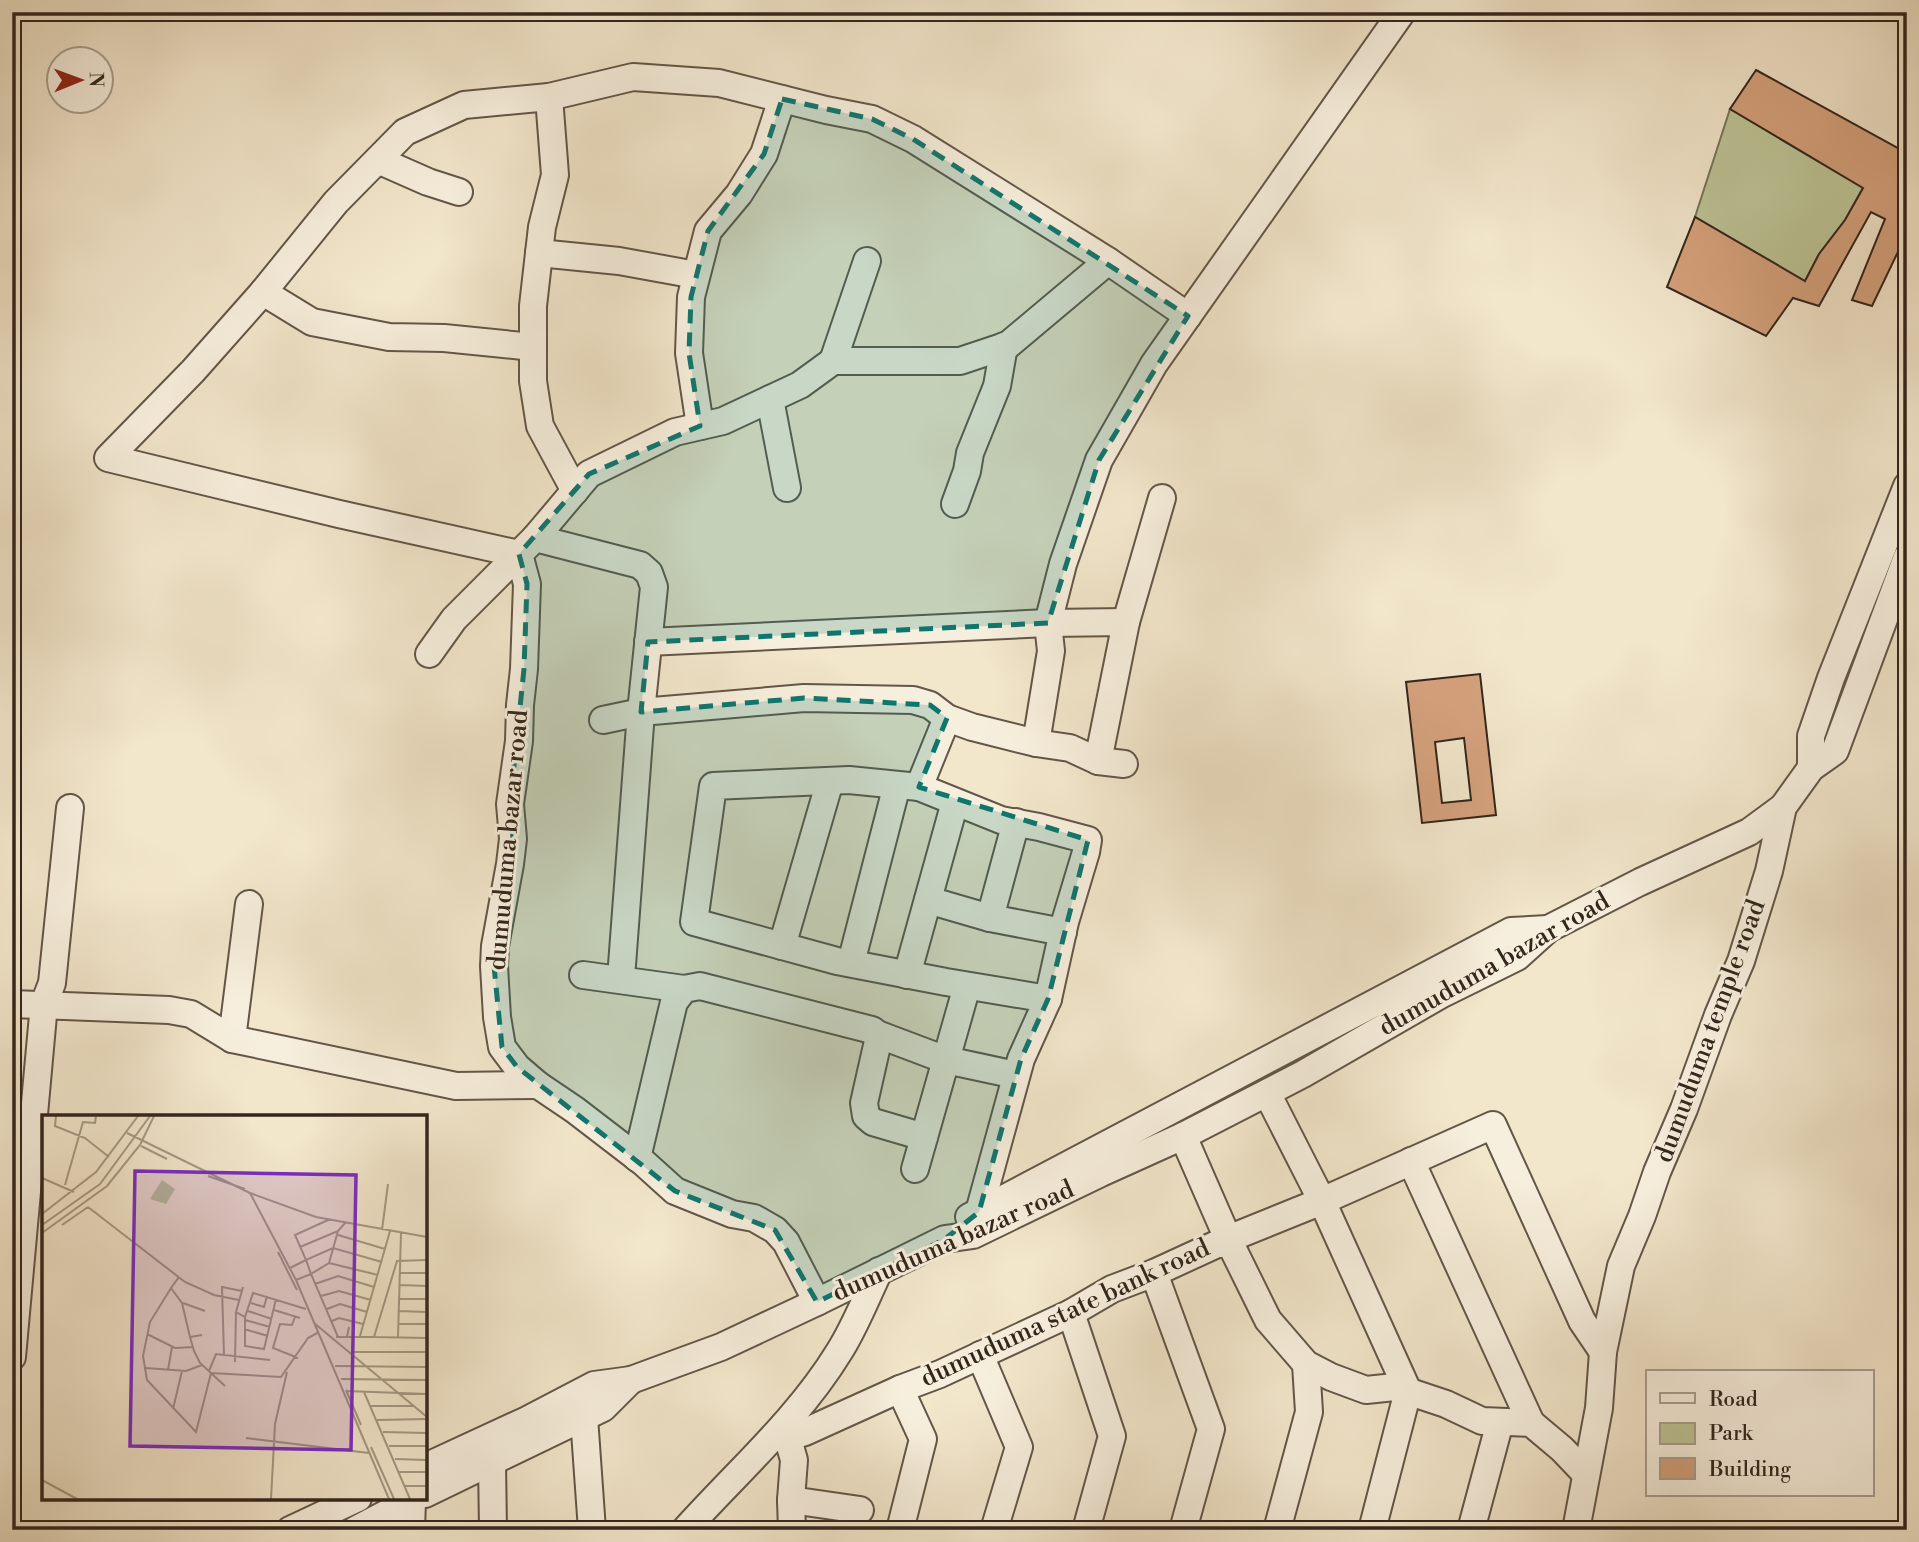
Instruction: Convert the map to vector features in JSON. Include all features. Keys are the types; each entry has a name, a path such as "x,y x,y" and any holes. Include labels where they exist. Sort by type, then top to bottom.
{"street":[{"path":"1036,743 1051,651 1048,623 1063,564 1099,460 1154,363 1402,12"},
{"path":"622,965 641,712 654,587 649,573 640,565 554,544 527,546 339,513 108,458 193,371 263,292 336,202 405,132 464,105 549,97 633,77 719,83 826,110 872,118 913,139 1108,261 1188,316"},
{"path":"549,97 555,175 542,227 533,306 533,381 540,426 575,491"},
{"path":"700,426 689,353 691,297 696,275 708,231 740,194 764,154 782,99"},
{"path":"377,160 428,183 459,192"},
{"path":"539,253 618,261 696,275"},
{"path":"429,654 454,619 527,546 589,474 675,432 723,421 800,385 833,361 867,261"},
{"path":"833,361 960,361 1004,346 1108,261"},
{"path":"263,292 312,322 389,337 443,338 533,347"},
{"path":"955,505 967,471 970,453 997,386 1004,346"},
{"path":"769,399 787,488"},
{"path":"1811,768 1811,736 1831,678 1907,486"},
{"path":"1098,761 1126,622 1162,498"},
{"name":"dumuduma bazar road","path":"527,546 524,669 519,741 510,804 512,852 495,946 497,1017 502,1046 517,1067 538,1085 575,1110 675,1191 732,1214 754,1218 775,1230 786,1242 817,1303 945,1239 973,1234 1183,1136 1267,1093 1442,994 1517,957 1548,929 1749,832 1783,807"},
{"name":"dumuduma temple road","path":"1576,1530 1599,1408 1603,1352 1620,1266 1741,961 1769,871 1783,807 1811,768 1835,751 1907,557"},
{"path":"648,642 1048,623 1126,622"},
{"path":"603,720 641,712 804,698 913,700 930,705 947,718 972,727 1036,743 1070,748 1098,761 1124,764"},
{"path":"851,963 908,786 947,718"},
{"path":"979,1212 1021,1059 1048,999 1088,840 1001,820 908,786 849,780 713,786 694,922 851,963 1048,999"},
{"path":"782,946 830,781"},
{"path":"907,975 955,803"},
{"path":"12,1357 44,1004 52,983 70,808"},
{"path":"990,918 1016,822"},
{"path":"928,900 990,918 1063,932"},
{"path":"232,1040 249,904"},
{"path":"945,1239 967,1218 1511,931 1548,929"},
{"path":"583,975 684,989 700,986 872,1030 946,1060 1016,1075"},
{"path":"915,1169 967,986"},
{"path":"637,1158 674,1002 684,989"},
{"path":"12,1004 169,1010 191,1014 232,1040 456,1086 538,1085"},
{"path":"877,1034 878,1041 864,1103 866,1116 873,1122 924,1137"},
{"path":"1267,1093 1322,1201 1408,1391 1372,1530"},
{"path":"1183,1136 1228,1238 1322,1201 1493,1125 1582,1321 1603,1352"},
{"path":"1411,1161 1531,1423 1586,1474"},
{"name":"dumuduma state bank road","path":"786,1431 805,1432 940,1374 1071,1313 1112,1289 1154,1273 1228,1238 1268,1320 1306,1364 1366,1390 1395,1387 1446,1404 1482,1421 1531,1423"},
{"path":"685,1530 786,1431 840,1351 880,1271"},
{"path":"1154,1273 1210,1429 1183,1530"},
{"path":"427,1466 527,1420 594,1385 631,1380 721,1347 817,1303"},
{"path":"1071,1313 1112,1437 1086,1530"},
{"path":"980,1355 1019,1447 994,1530"},
{"path":"1277,1530 1309,1412 1306,1364"},
{"path":"427,1494 603,1408 631,1380"},
{"path":"900,1389 923,1439 900,1530"},
{"path":"584,1417 592,1530"},
{"path":"1471,1530 1500,1422"},
{"path":"786,1431 794,1460 792,1530"},
{"path":"492,1462 493,1530"},
{"path":"290,1530 354,1500"},
{"path":"355,1530 414,1500"},
{"path":"411,1530 418,1500"},
{"path":"791,1500 860,1510"}],"highlighted area":[{"path":"782,99 872,119 913,139 1188,316 1099,460 1048,623 648,642 641,712 804,698 930,705 947,718 919,787 1088,840 1048,999 1021,1059 979,1212 945,1239 817,1302 775,1230 675,1191 517,1067 502,1047 494,966 513,839 510,804 524,669 527,584 519,554 589,474 700,426 689,353 691,297 708,231 764,154"}],"green space":[{"path":"1730,109 1863,188 1845,220 1819,254 1805,281 1695,217"}],"building":[{"path":"1756,70 1907,153 1907,233 1872,306 1852,300 1885,219 1871,212 1819,306 1793,298 1766,336 1667,287 1695,217 1805,281 1819,254 1845,220 1863,188 1730,109"},
{"path":"1480,674 1496,815 1422,823 1406,682","holes":["1464,738 1471,800 1442,803 1435,742"]}]}
